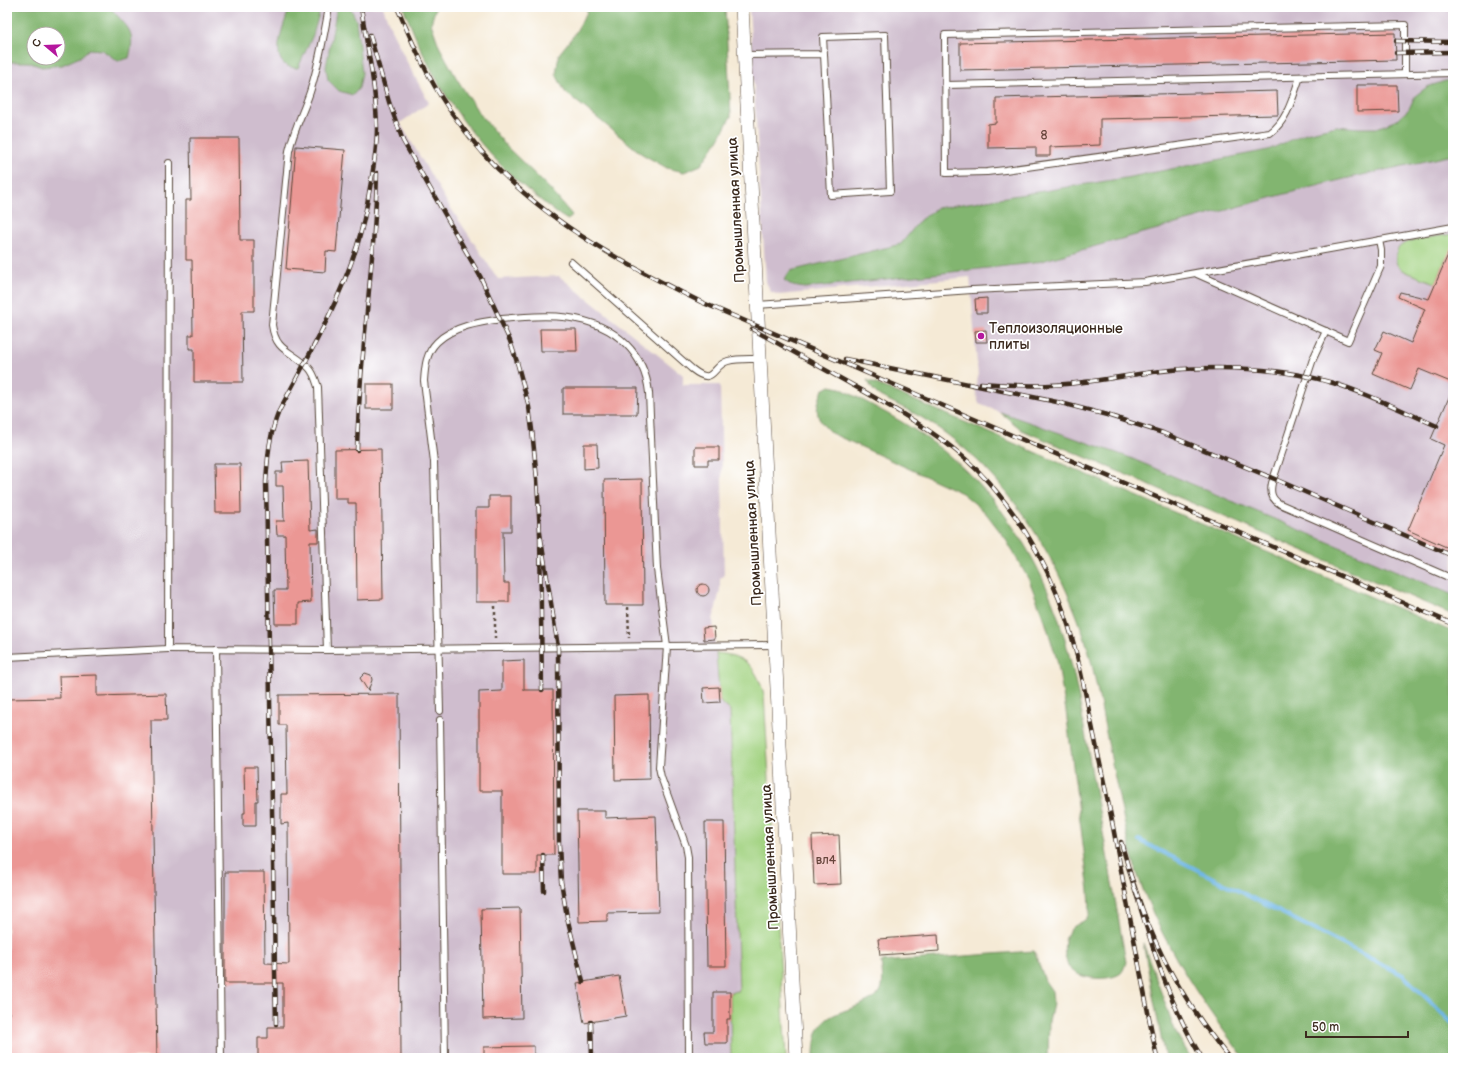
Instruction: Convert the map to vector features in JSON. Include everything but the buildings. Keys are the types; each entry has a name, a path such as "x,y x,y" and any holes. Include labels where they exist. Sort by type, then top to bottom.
{"street":[{"name":"Промышленная улица","path":"742,7 796,1058"}],"lane":[{"path":"327,650 318,387 309,368 277,343 272,325 289,151 293,134 305,106 316,72 329,7"},
{"path":"1300,76 1284,120 1278,128 1270,133 999,170 946,174 946,35 1405,24 1405,74"},
{"path":"885,35 890,191 831,196 824,54 823,37 885,35"},
{"path":"744,55 824,54"},
{"path":"946,85 1453,73"},
{"path":"168,648 169,163"},
{"path":"757,305 972,290 1132,283 1453,227"},
{"path":"1196,273 1348,341 1381,266 1381,250 1379,240"},
{"path":"571,262 692,369 703,376 713,374 722,364 728,361 760,359"},
{"path":"440,711 440,649 434,462 424,381 428,353 438,342 450,333 483,322 541,316 573,318 591,322 605,328 620,338 633,352 642,365 647,379 649,393 657,569 667,646 659,767 661,778 686,846 688,857 689,1058"},
{"path":"1326,331 1313,359 1272,483 1272,498 1275,502 1453,579"},
{"path":"7,657 168,648 327,650 774,645"},
{"path":"216,649 221,1058"},
{"path":"440,720 444,1058"}],"path":[{"path":"495,606 495,648"},
{"path":"628,607 629,646"}],"shaded area":[{"path":"7,7 383,7 392,31 429,103 400,123 448,204 498,279 559,276 683,375 683,385 720,385 724,576 720,578 720,590 713,620 720,702 730,710 739,991 730,992 731,1058 7,1058"},
{"path":"749,7 1453,7 1453,595 1128,457 979,404 975,389 978,377 970,277 779,295 771,292 766,282"}],"green space":[{"path":"7,7 110,7 125,24 131,34 132,40 129,58 118,61 102,50 89,49 80,57 66,63 66,26 26,26 26,62 10,62 7,65"},
{"path":"290,7 321,7 313,35 298,68 288,66 282,61 279,53 281,34"},
{"path":"337,7 348,7 352,11 356,20 362,73 359,88 353,95 339,91 328,80 326,67"},
{"path":"403,7 436,7 431,23 439,46 457,79 479,113 507,147 549,188 572,215 568,220 555,212 502,167 474,135 461,118 438,82 421,49"},
{"path":"585,7 725,7 731,116 719,139 701,165 684,172 667,168 642,154 565,92 556,74 559,54 574,35 587,12"},
{"path":"1453,80 1453,155 1344,179 1281,195 1034,263 804,288 793,286 784,280 790,271 901,244 920,220 937,208 1125,178 1268,150 1306,133 1336,126 1377,128 1397,120 1409,109 1415,96 1427,87"},
{"path":"1453,234 1453,261 1446,258 1436,283 1409,273 1398,266 1396,260 1397,253 1402,245 1418,239"},
{"path":"867,380 1453,632 1453,1058 1244,1058 1197,993 1157,923 1146,898 1130,849 1090,656 1077,616 1055,567 1030,525 1016,505 985,468 968,451 929,422 883,398 873,390"},
{"path":"830,386 840,388 901,422 936,445 956,462 993,500 1009,521 1036,566 1057,614 1069,653 1078,694 1126,962 1122,972 1116,976 1109,978 1093,978 1077,974 1068,965 1065,955 1064,945 1069,931 1085,920 1088,916 1090,909 1089,891 1066,711 1057,660 1045,621 1029,580 1005,538 985,512 962,493 831,433 819,418 817,408 823,390"},
{"path":"1000,412 1128,457 1453,595 1453,615 1022,430"},
{"path":"716,653 735,656 748,664 758,677 764,695 786,1058 731,1058 730,992 739,991 730,710 720,702"},
{"path":"1143,943 1176,1033 1191,1058 1165,1058"},
{"path":"1034,951 1045,981 1052,991 1053,1003 1049,1021 1048,1058 814,1058 815,1042 818,1031 823,1023 838,1013 858,1006 877,996 881,990 882,984 881,962"}],"waterway":[{"path":"1139,840 1403,975 1453,1024"}],"railway":[{"path":"276,1024 266,482 267,463 271,437 279,411 332,310 361,233 372,177 377,127 373,82 361,7"},
{"path":"397,7 414,46 441,97 472,141 485,156 521,191 545,210 569,228 620,260 701,302 1453,624"},
{"path":"370,35 389,102 403,141 480,276 510,341 529,407 537,479 540,533"},
{"path":"1396,41 1453,42"},
{"path":"1396,53 1453,52"},
{"path":"357,450 358,415 376,208 377,173"},
{"path":"752,329 895,409 952,448 966,459 991,485 1014,515 1035,548 1059,599 1069,628 1084,686 1111,816 1157,1058"},
{"path":"845,359 1057,402 1107,415 1163,433 1277,480 1453,556"},
{"path":"981,383 1058,385 1158,371 1202,368 1240,368 1297,374 1333,383 1373,397 1437,426"},
{"path":"542,690 540,533 558,647 559,845 561,881 567,917 583,982"},
{"path":"1121,842 1130,873"},
{"path":"543,855 544,891"},
{"path":"1202,1058 1179,1014 1160,968 1130,873 1159,950 1186,998 1229,1058"},
{"path":"591,1022 592,1058"}],"place":[{"name":"Теплоизоляционные плиты","path":"981,336"}]}
